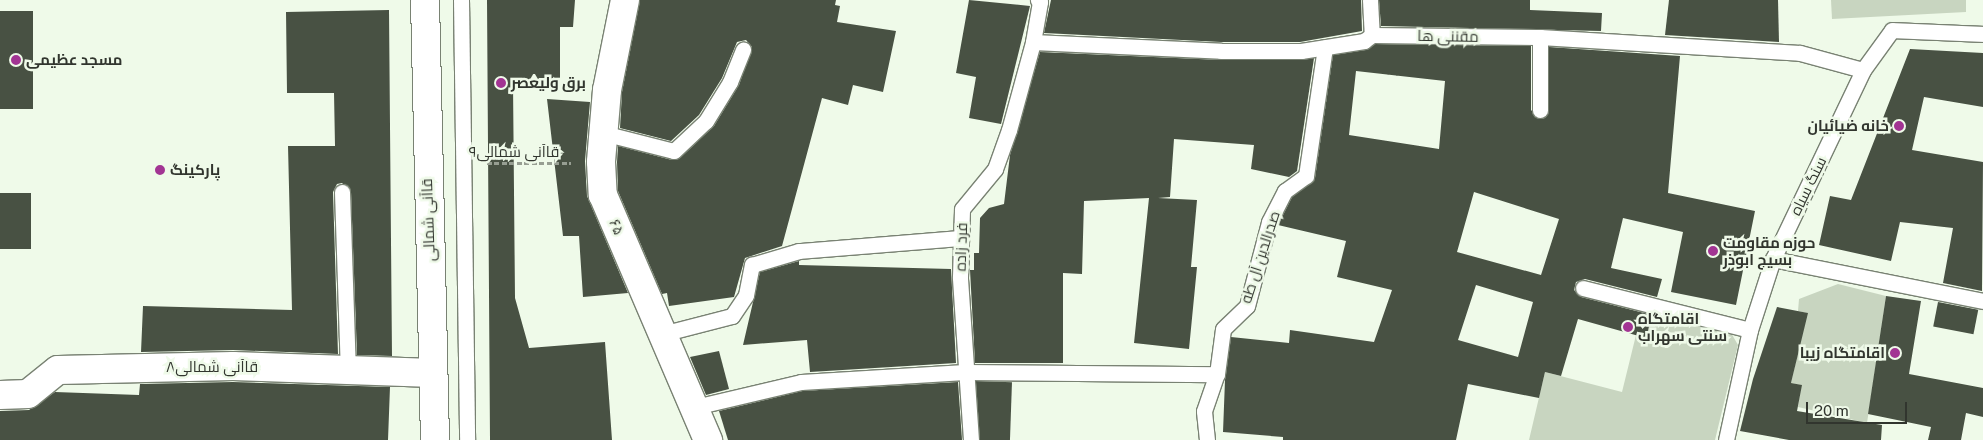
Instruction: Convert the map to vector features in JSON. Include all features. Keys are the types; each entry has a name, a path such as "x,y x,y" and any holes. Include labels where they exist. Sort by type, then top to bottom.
{"street":[{"name":"قاآنی شمالی","path":"425,0 435,440"},
{"name":"۶۵","path":"625,0 612,52 601,162 603,195 708,440"},
{"name":"قاآنی شمالی۸","path":"0,394 28,394 58,370 233,366 433,373"}],"lane":[{"path":"462,0 467,440"},
{"name":"فرد زاده","path":"971,440 966,372 961,238 962,209 995,169 1033,42 1038,0"},
{"path":"1370,0 1372,35"},
{"name":"سنگ سیاه","path":"1726,440 1750,330 1773,259 1864,70 1892,30 1983,34"},
{"name":"مقننی ها","path":"1033,42 1221,51 1300,51 1364,41 1372,35 1540,37 1800,53 1864,70"},
{"path":"1540,37 1540,110"},
{"name":"صدرالدین آل طه","path":"1207,440 1204,411 1217,374 1223,329 1247,306 1269,222 1285,191 1306,176 1325,47"},
{"path":"603,133 674,151 706,121 730,82 743,49"},
{"path":"342,192 348,370"},
{"path":"662,334 732,316 746,295 752,264 799,251 961,238"},
{"path":"1773,259 1983,301"},
{"path":"1583,288 1750,330"},
{"path":"695,407 802,382 966,372 1217,374"}],"path":[{"name":"۹قاآنی شمالی","path":"463,163 601,162"}],"green space":[{"path":"1831,0 1966,0 1966,12 1832,19"},
{"path":"1838,284 1886,296 1867,423 1798,407 1801,385 1791,383 1807,313 1798,311 1799,299"},
{"path":"1653,312 1730,331 1738,345 1715,440 1529,440 1545,372 1622,392 1636,335 1646,337"}],"building":[{"path":"487,0 575,0 573,27 560,27 560,80 513,83 515,298 529,348 605,342 612,440 490,440"},
{"path":"640,0 836,0 835,5 840,6 837,22 896,31 883,92 853,85 848,105 822,98 782,246 745,258 734,297 669,306 667,293 662,294 618,191 618,146 672,160 680,158 714,126 739,85 752,47 746,40 737,42 722,78 699,115 671,141 620,128 622,92"},
{"path":"969,0 1030,6 1001,124 969,118 976,77 956,73"},
{"path":"1051,0 1361,0 1362,31 1300,42 1221,42 1044,33"},
{"path":"1379,0 1530,0 1530,10 1602,13 1601,31 1381,26"},
{"path":"1669,0 1778,0 1779,42 1665,35"},
{"path":"389,10 392,356 357,355 351,192 342,183 337,184 333,192 338,354 233,350 141,352 143,306 292,310 288,146 335,146 334,93 287,93 286,12"},
{"name":"مسجد عظیمی","path":"0,11 33,11 33,109 0,109"},
{"path":"1375,44 1531,46 1531,110 1540,119 1545,118 1549,110 1549,47 1680,56 1668,193 1755,211 1736,305 1671,292 1683,232 1623,218 1611,268 1662,279 1657,297 1585,279 1576,282 1574,290 1581,297 1652,315 1646,338 1578,319 1561,376 1545,372 1539,398 1468,384 1456,440 1283,440 1283,437 1223,432 1225,380 1231,337 1289,343 1290,330 1374,342 1392,290 1337,277 1346,241 1278,225 1292,197 1315,178 1333,55 1365,50","holes":["1356,71 1445,81 1439,149 1349,135","1474,192 1559,219 1541,275 1457,252","1476,285 1533,302 1518,357 1458,340"]},
{"path":"1910,49 1983,53 1983,107 1924,97 1912,150 1983,162 1982,291 1943,283 1953,228 1900,222 1891,261 1819,245 1830,196 1851,200"},
{"path":"1040,52 1221,60 1314,58 1297,171 1289,177 1251,169 1254,145 1174,139 1170,197 1158,198 1197,200 1191,267 1197,267 1189,349 1134,343 1149,198 1084,201 1082,274 1063,273 1063,363 975,363 970,270 974,270 974,253 979,253 980,218 989,208 1004,204 1010,155"},
{"path":"547,99 590,102 585,161 587,196 628,293 583,297 579,236 563,236"},
{"path":"0,193 31,193 31,249 0,249"},
{"path":"799,261 799,265 951,269 956,363 810,372 807,340 743,345 760,272"},
{"path":"1886,296 1921,301 1909,374 1983,388 1983,417 1966,413 1961,440 1928,440 1931,427 1868,414"},
{"path":"1938,302 1978,310 1973,334 1933,327"},
{"path":"1777,307 1808,313 1791,383 1802,385 1797,411 1882,425 1881,440 1789,440 1740,431 1753,379"},
{"path":"719,351 729,389 706,395 690,357"},
{"path":"976,381 1012,382 1010,440 974,440"},
{"path":"233,382 390,387 388,440 0,440 0,411 29,410 55,392 139,395 140,384"},
{"path":"958,382 962,440 728,440 719,411 802,391"}],"place":[{"name":"مسجد عظیمی","path":"16,60"},
{"name":"برق ولیعصر","path":"501,83"},
{"name":"خانه ضیائیان","path":"1899,126"},
{"name":"پارکینگ","path":"160,170"},
{"name":"حوزه مقاومت بسیج ابوذر","path":"1713,251"},
{"name":"اقامتگاه سنتی سهراب","path":"1628,327"},
{"name":"اقامتگاه زیبا","path":"1895,353"}]}
